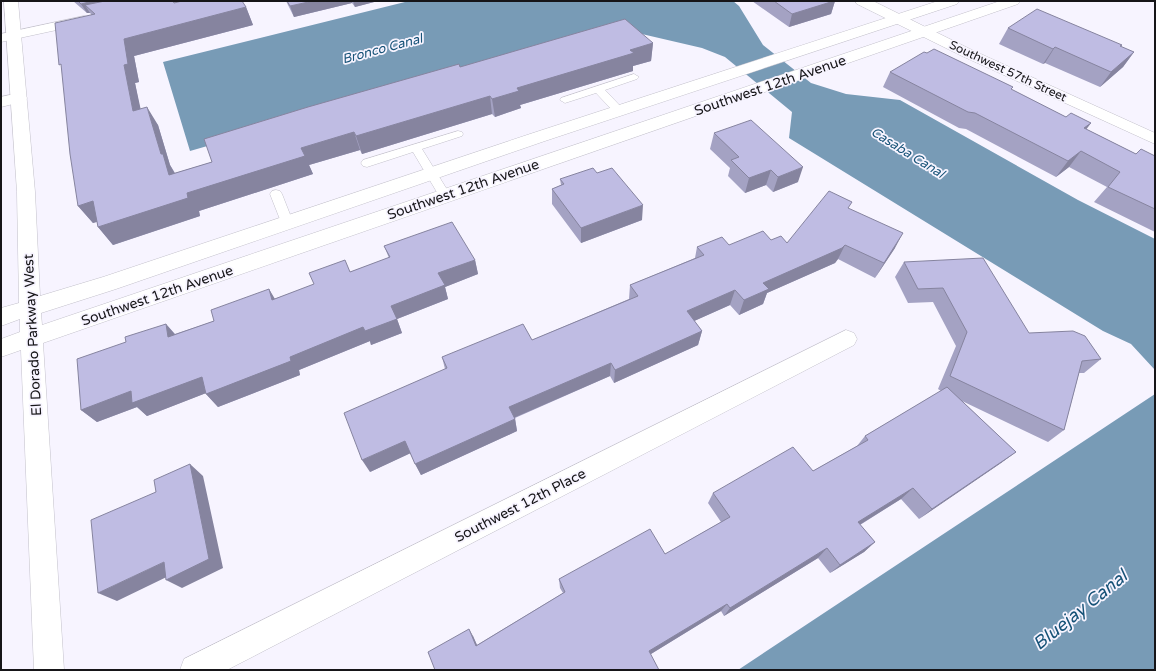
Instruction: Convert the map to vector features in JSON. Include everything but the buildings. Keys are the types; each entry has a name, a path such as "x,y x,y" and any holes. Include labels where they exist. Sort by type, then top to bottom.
{"street":[{"name":"El Dorado Parkway West","path":"11,1 8,37 10,100 26,192 30,307 49,670"},
{"name":"Southwest 57th Street","path":"862,1 974,56 1155,139"},
{"name":"Southwest 12th Avenue","path":"1,317 109,283 432,173 952,1"},
{"name":"Southwest 12th Avenue","path":"1,348 1013,1"},
{"path":"8,37 99,16"},
{"name":"Southwest 12th Place","path":"195,670 846,339"}],"lane":[{"path":"565,100 634,77"},
{"path":"598,89 619,111"},
{"path":"367,163 458,134"},
{"path":"416,147 445,196"},
{"path":"276,194 287,222"}],"water":[{"path":"409,1 733,1 739,6 763,45 811,83 846,94 900,100 1078,200 1155,239 1155,370 1131,344 1103,331 789,138 792,112 725,57 702,48 616,28 190,151 163,62"},
{"name":"Bluejay Canal","path":"1155,394 1155,670 738,670"}],"water label":[{"name":"Bronco Canal","path":"382,48"},
{"name":"Casaba Canal","path":"908,152"}]}
